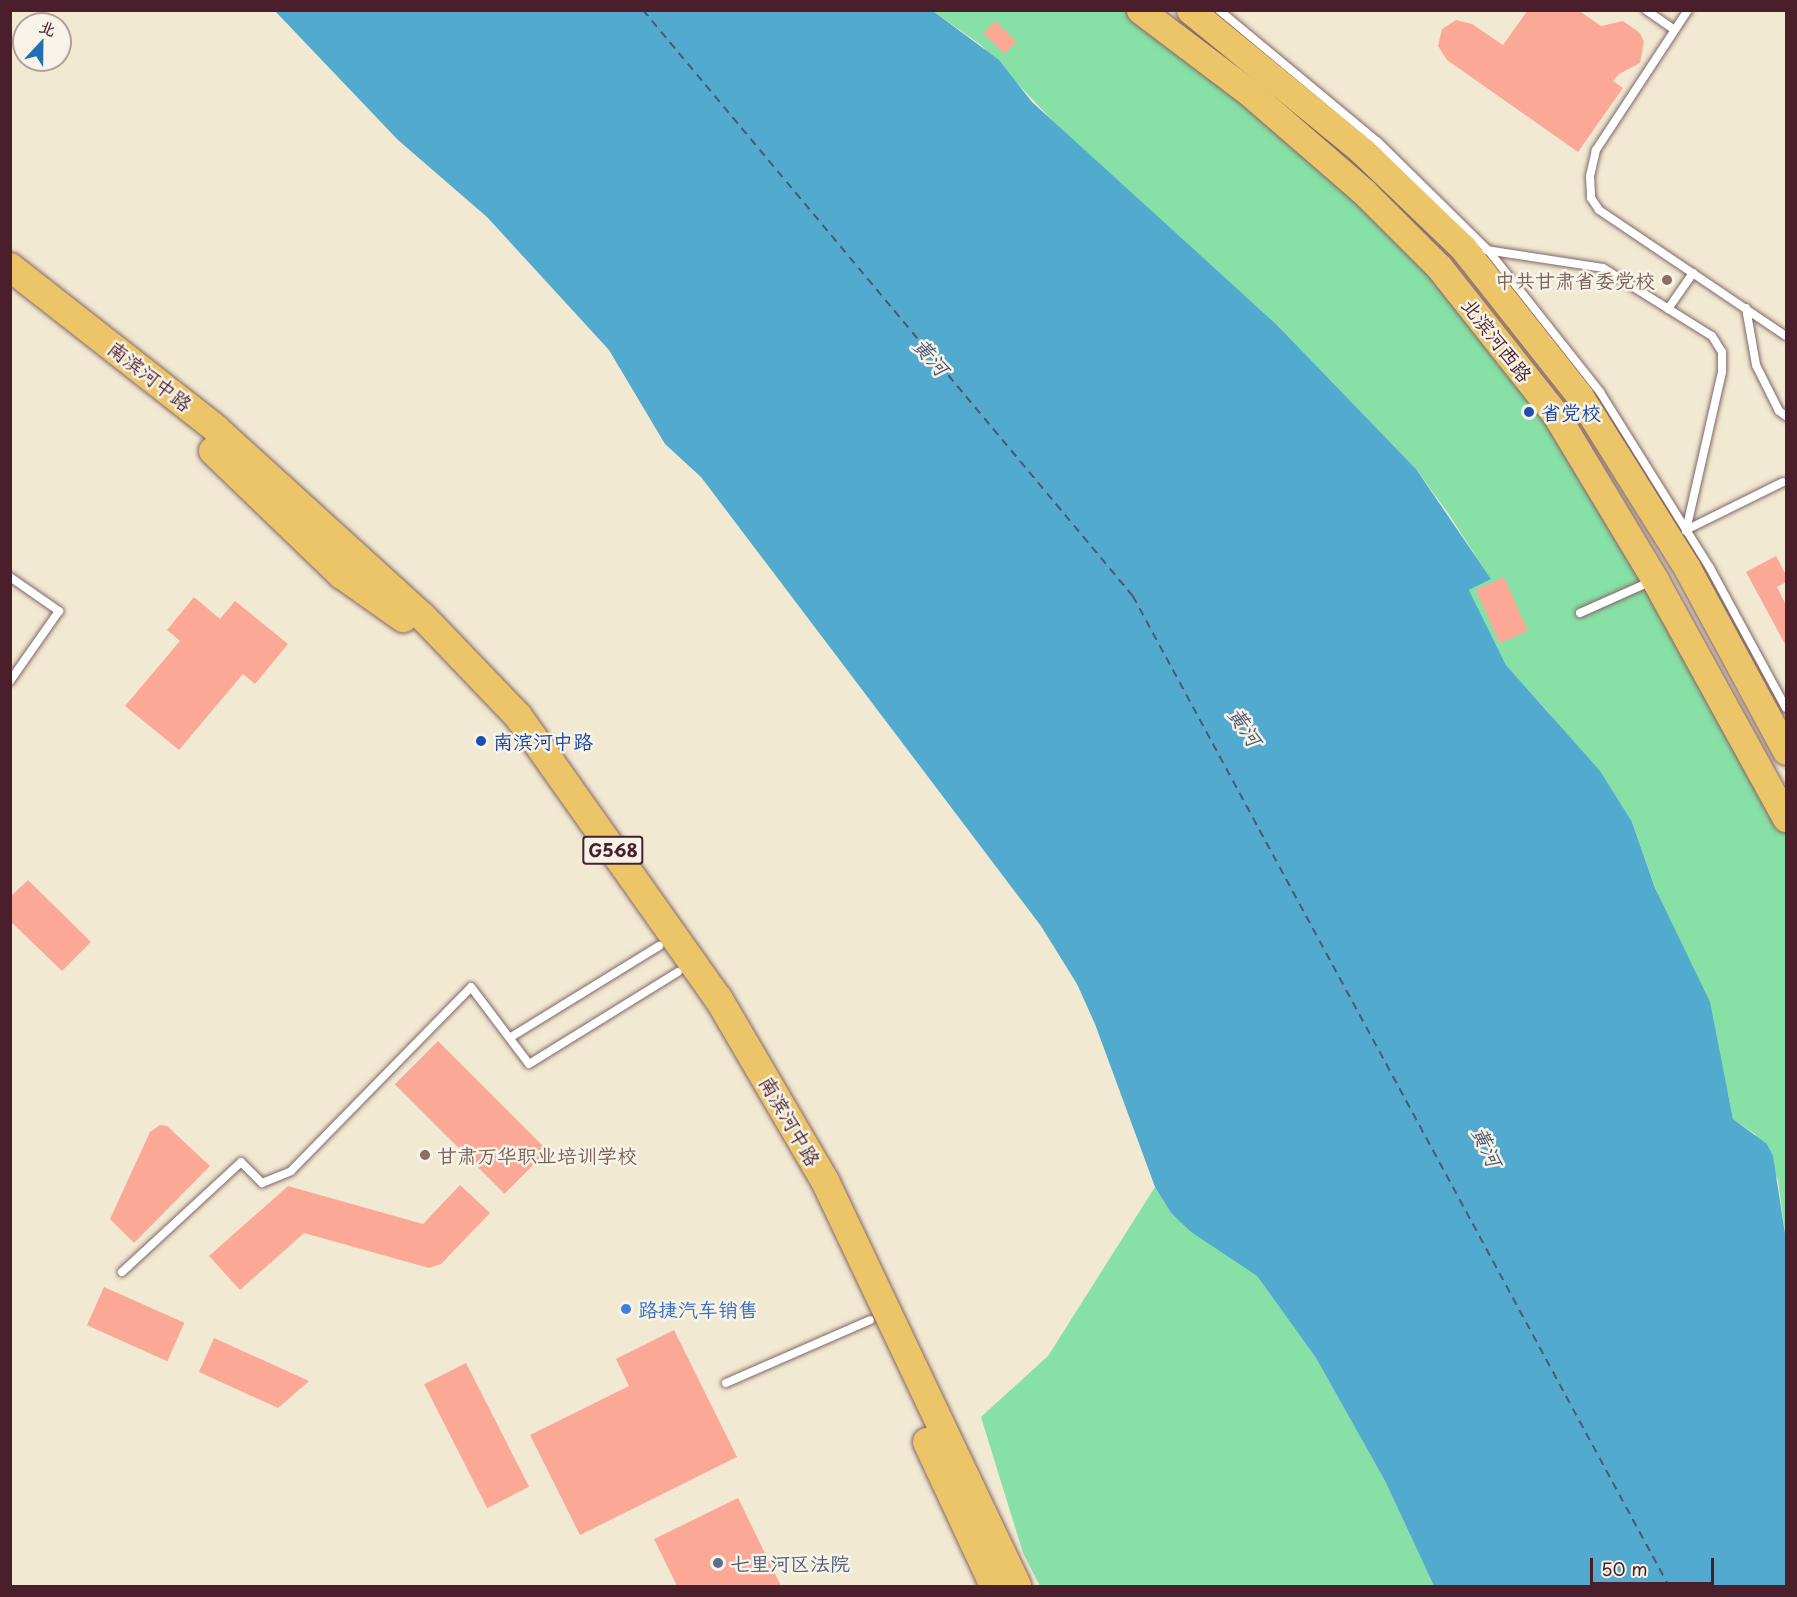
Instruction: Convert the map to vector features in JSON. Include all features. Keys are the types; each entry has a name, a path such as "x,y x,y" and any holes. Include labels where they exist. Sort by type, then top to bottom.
{"highway":[{"name":"南滨河中路","path":"10,267 215,428 423,617 518,716 718,998 825,1181 1017,1587"},
{"name":"南滨河中路","path":"10,288 204,442 342,575 414,626 441,653 508,731 678,972 808,1185 994,1587"}],"main road":[{"name":"北滨河西路","path":"1140,10 1251,94 1364,192 1439,267 1556,415 1655,580 1786,818"},
{"name":"北滨河西路","path":"1190,10 1362,151 1476,249 1682,542 1786,751"}],"lane":[{"path":"1219,10 1378,142 1476,249 1603,268 1712,336 1722,352 1722,372 1682,542 1786,708"},
{"path":"1646,10 1675,30"},
{"path":"1688,10 1596,150 1590,176 1591,198 1599,210 1786,336"},
{"path":"1668,309 1693,273"},
{"path":"1746,308 1756,365 1779,411 1786,416"},
{"path":"1682,542 1783,482"},
{"path":"10,577 59,611 10,681"},
{"path":"1580,613 1655,580"},
{"path":"511,1037 659,946"},
{"path":"122,1272 242,1162 261,1183 291,1171 471,987 511,1037 529,1064 678,972"},
{"path":"726,1383 870,1320"}],"green space":[{"path":"933,11 1140,11 1364,192 1556,415 1786,818 1786,1240 1778,1180 1755,1134 1733,1119 1728,1094 1632,822 1549,713 1506,665 1469,590 1490,578 1448,513 1416,469 1277,325 1067,136 981,45"},
{"path":"1155,1187 1171,1213 1191,1231 1257,1276 1316,1358 1385,1481 1434,1586 1040,1586 1023,1553 981,1417 1048,1356"}],"water":[{"name":"黄河","path":"275,11 933,11 999,60 1032,102 1277,325 1416,469 1491,579 1469,590 1506,665 1600,771 1632,822 1655,888 1710,1002 1733,1119 1767,1144 1773,1156 1786,1240 1786,1586 1434,1586 1385,1481 1316,1358 1257,1276 1191,1232 1171,1213 1155,1187 1095,1024 1077,984 1041,926 701,477 665,444 609,350 487,217 398,140"}],"building":[{"path":"1528,10 1578,10 1601,26 1623,21 1640,33 1644,42 1640,63 1619,74 1613,81 1623,88 1578,152 1447,60 1438,46 1442,29 1456,20 1472,24 1503,45"},
{"path":"995,21 1017,42 1005,54 983,33"},
{"path":"1776,556 1786,575 1786,582 1777,587 1786,605 1786,646 1746,572"},
{"path":"1504,577 1528,631 1500,644 1476,590"},
{"path":"194,597 220,619 235,601 288,644 255,684 243,674 179,750 125,706 180,641 167,630"},
{"path":"28,880 91,942 62,971 10,921 10,897"},
{"path":"438,1041 548,1151 504,1194 395,1084"},
{"path":"160,1125 167,1126 210,1166 134,1243 110,1219 150,1132"},
{"path":"460,1185 490,1213 441,1264 429,1268 304,1233 240,1290 209,1256 288,1186 423,1224"},
{"path":"104,1287 184,1323 167,1361 87,1325"},
{"path":"674,1330 737,1457 580,1535 530,1435 629,1386 616,1359"},
{"path":"214,1338 309,1381 278,1408 199,1372"},
{"path":"466,1363 529,1487 487,1508 424,1384"},
{"name":"七里河区法院","path":"738,1498 781,1586 677,1586 654,1539"}],"ferry route":[{"path":"643,10 1133,596 1669,1586"}],"place":[{"name":"中共甘肃省委党校","path":"1667,280"},
{"name":"省党校","path":"1529,412"},
{"name":"南滨河中路","path":"481,741"},
{"name":"甘肃万华职业培训学校","path":"425,1155"},
{"name":"路捷汽车销售","path":"626,1309"},
{"name":"七里河区法院","path":"718,1563"}]}
